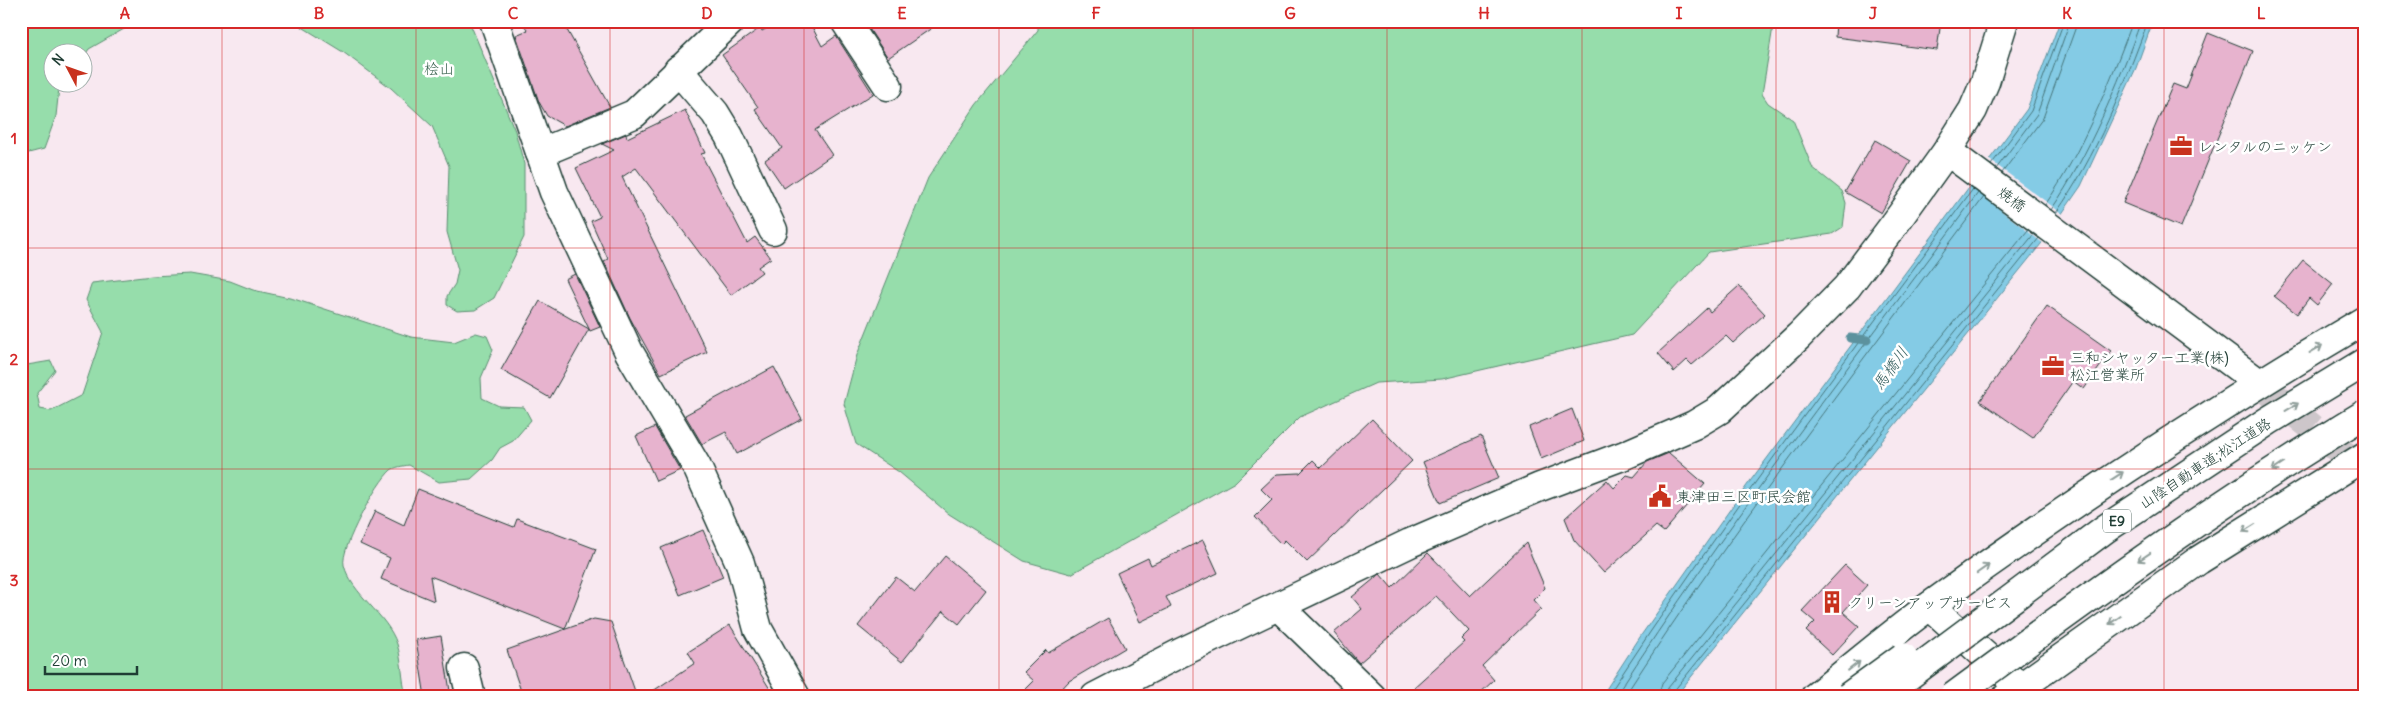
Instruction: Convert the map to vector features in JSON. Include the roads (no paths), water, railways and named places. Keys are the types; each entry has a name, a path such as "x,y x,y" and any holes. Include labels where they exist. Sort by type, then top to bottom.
{"main road":[{"path":"494,21 554,192 630,352 697,467 740,563 758,629 796,697"},
{"path":"540,153 634,114 731,21"},
{"path":"845,21 888,86"},
{"path":"1095,697 1410,543 1540,487 1625,455 1694,425 1719,410 1799,336 1847,287 1955,156 1984,82 2004,21"},
{"path":"678,70 715,113 729,136 774,230"},
{"name":"焼橋","path":"1955,156 2259,383"},
{"path":"1815,697 1930,606 2100,487 2259,383 2365,320"},
{"name":"山陰自動車道;松江道路","path":"1880,697 2106,529 2268,421 2365,362"},
{"path":"1953,697 2134,564 2293,457 2365,414"},
{"path":"1930,606 2017,694 2199,560 2364,466"},
{"path":"1848,697 1990,597 2106,529"},
{"path":"1279,606 1372,697"},
{"path":"464,668 471,697"}],"water":[{"name":"馬橋川","path":"2060,21 2153,21 2136,68 2081,186 2041,244 1675,697 1601,697 1642,634 1748,484 2027,109"}],"waterway":[{"path":"1850,338 1867,340"}],"tunnel":[{"path":"2259,383 2363,470"}],"place":[{"name":"レンタルのニッケン","path":"2181,146"},
{"name":"三和シヤッター工業(株) 松江営業所","path":"2053,366"},
{"name":"東津田三区町民会館","path":"1660,496"},
{"name":"クリーンアップサービス","path":"1832,602"}],"park label":[{"name":"桧山","path":"439,68"}]}
